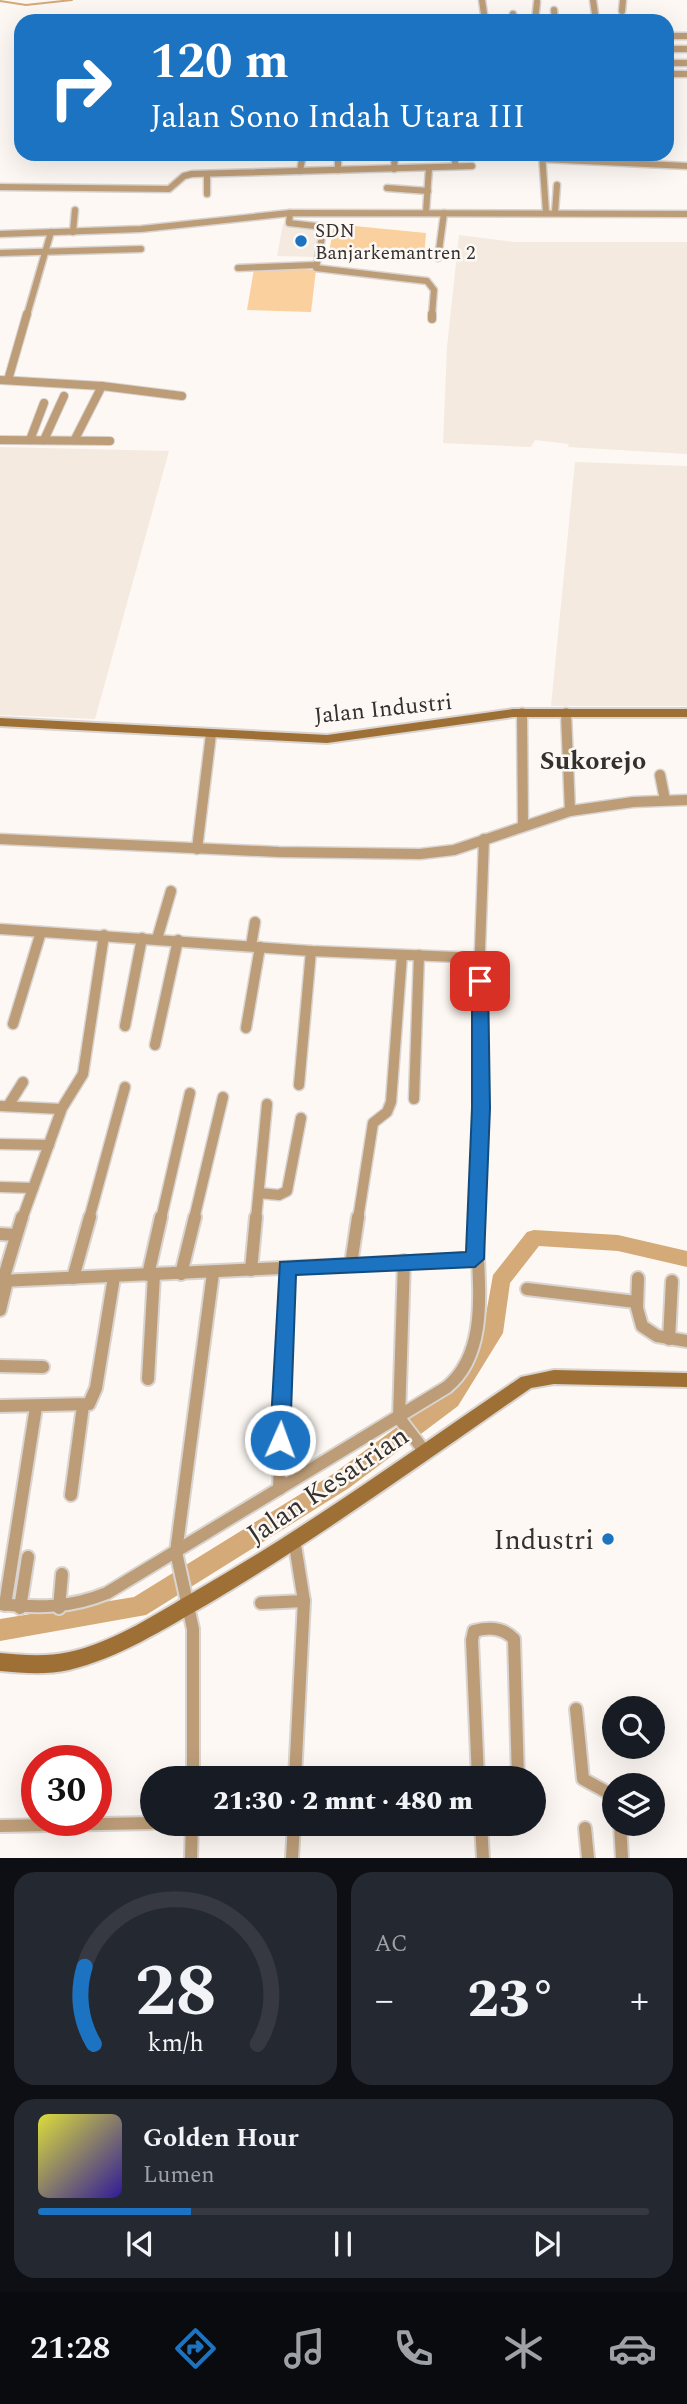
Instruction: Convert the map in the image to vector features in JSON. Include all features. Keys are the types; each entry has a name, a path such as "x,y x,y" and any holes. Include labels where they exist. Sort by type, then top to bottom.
{"street":[{"path":"622,11 623,0"},
{"path":"536,14 537,2"},
{"path":"554,10 554,14"},
{"path":"300,171 302,161"},
{"path":"338,161 338,170"},
{"path":"394,169 395,161"},
{"path":"455,161 456,166"},
{"path":"543,161 546,212"},
{"path":"607,161 687,166"},
{"path":"0,187 169,189 184,176 472,166"},
{"path":"426,212 429,168"},
{"path":"207,175 207,194"},
{"path":"555,212 557,185"},
{"path":"387,188 428,191"},
{"path":"73,232 75,210"},
{"path":"0,234 141,229 290,213 687,214"},
{"path":"290,213 289,222 324,227 315,265"},
{"path":"438,258 444,213"},
{"path":"51,232 4,380 102,386 182,396"},
{"path":"0,253 141,249"},
{"path":"238,268 315,265 318,269 409,276 427,281 434,290 432,319"},
{"path":"75,439 102,386"},
{"path":"44,440 64,396"},
{"path":"30,440 44,403"},
{"path":"0,440 110,441"},
{"path":"522,713 523,824"},
{"name":"Jalan Industri","path":"0,722 340,738 522,713 687,713"},
{"path":"566,713 570,811"},
{"path":"197,849 211,734"},
{"path":"660,775 665,800"},
{"path":"0,839 197,849 420,854 454,850 523,824 570,811 601,805 687,800"},
{"path":"36,1407 2,1605 59,1608 107,1593 177,1556 279,1489 400,1419 457,1379 467,1365 474,1342 479,1278 475,1259 481,1108 478,1004 484,839"},
{"path":"157,939 171,891"},
{"path":"246,1028 256,947 255,922"},
{"path":"0,929 311,951 481,958"},
{"path":"13,1024 41,932"},
{"path":"0,1310 3,1280 16,1235 61,1109 76,1079 83,1074 104,935"},
{"path":"125,1026 142,938"},
{"path":"155,1045 178,940"},
{"path":"299,1085 311,951"},
{"path":"351,1264 373,1123 388,1111 391,1102 401,955"},
{"path":"414,1099 419,956"},
{"path":"4,1106 23,1082"},
{"path":"73,1278 125,1087"},
{"path":"148,1379 151,1275 162,1205 190,1093"},
{"path":"181,1274 223,1097"},
{"path":"251,1270 267,1104"},
{"path":"4,1106 61,1109"},
{"path":"259,1193 279,1195 288,1189 300,1118"},
{"path":"0,1144 49,1145"},
{"path":"0,1187 33,1188"},
{"path":"0,1234 16,1235"},
{"path":"3,1280 213,1273 475,1259"},
{"path":"404,1261 400,1419 422,1448"},
{"path":"279,1489 287,1268"},
{"path":"193,1766 195,1666 188,1598 177,1556 213,1273"},
{"path":"0,1406 89,1404 96,1388 114,1277"},
{"path":"638,1278 636,1302 641,1329 650,1335 687,1342"},
{"path":"669,1339 672,1281"},
{"path":"527,1289 636,1302"},
{"path":"0,1366 43,1367"},
{"name":"Jalan Kesatrian","path":"0,1662 52,1664 88,1656 127,1640 188,1598 295,1539 422,1448 510,1391 532,1380 575,1377 687,1380"},
{"path":"71,1495 83,1406"},
{"path":"295,1539 304,1601 297,1766"},
{"path":"20,1608 29,1557"},
{"path":"59,1608 62,1574"},
{"path":"261,1603 304,1601"},
{"path":"477,1766 472,1640 474,1631 483,1628 508,1633 514,1639 518,1766"},
{"path":"576,1709 583,1779 602,1789"},
{"path":"0,1826 140,1823"},
{"path":"584,1828 588,1858"},
{"path":"191,1858 192,1836"},
{"path":"292,1858 293,1836"},
{"path":"482,1836 483,1858"},
{"path":"621,1836 622,1858"}],"shaded area":[{"name":"SDN Banjarkemantren 2","path":"283,224 325,227 320,257 277,256"},
{"path":"334,224 426,233 424,257 329,253"},
{"path":"459,235 513,242 687,242 687,454 568,447 569,444 535,440 531,447 443,443 447,347"},
{"path":"254,269 316,270 311,312 247,310"},
{"path":"0,447 169,451 95,719 0,715"},
{"path":"575,462 687,466 687,706 551,706"}],"waterway":[{"path":"0,1 26,5 72,0"},
{"path":"0,1630 138,1607 341,1481 450,1400 493,1333 500,1281 534,1238 618,1243 687,1259"}],"place":[{"name":"SDN Banjarkemantren 2","path":"301,241"},
{"name":"Industri","path":"608,1539"}],"district":[{"name":"Sukorejo","path":"593,760"}],"route":[{"path":"280,1440 287,1268 475,1259 481,1108 478,1004 480,981"}]}
